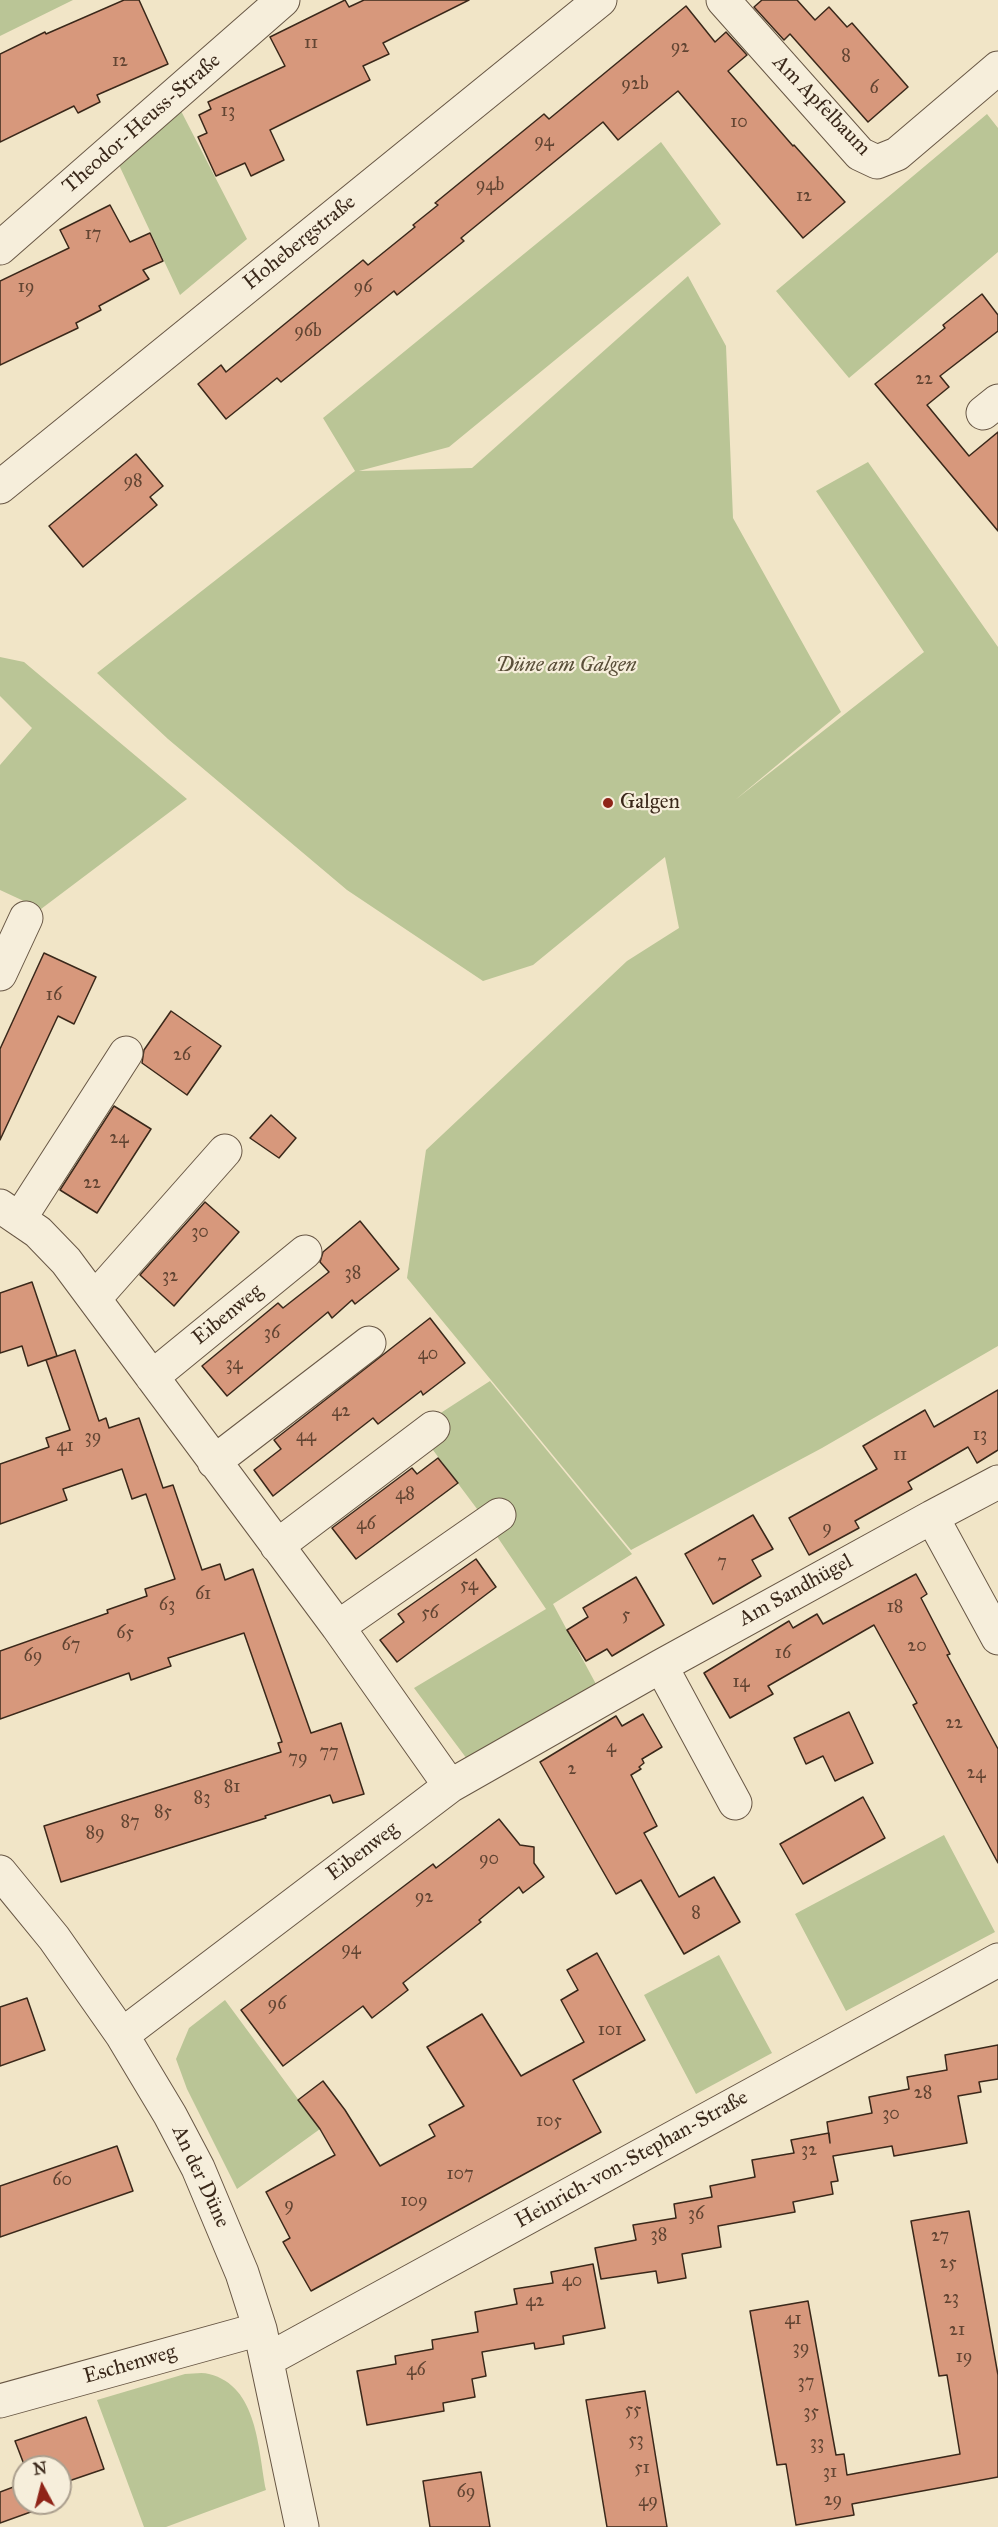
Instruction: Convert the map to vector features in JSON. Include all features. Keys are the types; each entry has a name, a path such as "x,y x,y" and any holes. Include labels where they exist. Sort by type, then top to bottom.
{"street":[{"name":"Theodor-Heuss-Straße","path":"0,248 283,0"},
{"name":"Hohebergstraße","path":"0,487 600,0"},
{"name":"Am Apfelbaum","path":"723,0 860,154 877,162 897,154 993,82"},
{"path":"0,974 26,918"},
{"path":"126,1053 10,1212 38,1232 66,1261 338,1627 450,1786"},
{"path":"94,1298 225,1151"},
{"name":"Eibenweg","path":"152,1377 305,1252"},
{"path":"214,1462 369,1343"},
{"path":"277,1546 433,1428"},
{"name":"Am Sandhügel","path":"450,1786 661,1666 998,1482"},
{"path":"338,1627 499,1515"},
{"path":"932,1517 998,1638"},
{"path":"661,1666 735,1803"},
{"name":"Eibenweg","path":"122,2035 450,1786"},
{"name":"An der Düne","path":"0,1872 54,1938 122,2035 170,2115 198,2168 242,2273 260,2329 302,2527"},
{"name":"Heinrich-von-Stephan-Straße","path":"267,2360 998,1960"},
{"name":"Eschenweg","path":"0,2401 260,2329"}],"green space":[{"path":"0,0 73,0 0,36"},
{"path":"181,111 247,239 180,295 119,165"},
{"path":"987,114 998,128 998,252 849,378 776,291"},
{"name":"Düne am Galgen","path":"661,142 721,224 449,447 359,471 472,468 688,276 726,346 733,518 841,712 735,800 924,652 816,491 868,462 998,647 998,1346 822,1448 631,1550 407,1278 426,1150 627,961 679,928 665,857 533,965 483,981 347,890 168,739 97,673 355,471 323,418"},
{"path":"0,657 24,662 187,799 41,909 0,890 0,765 32,728 0,696"},
{"path":"490,1381 632,1554 553,1604 597,1686 467,1759 414,1688 546,1609 492,1529 427,1442 436,1416"},
{"path":"944,1835 995,1932 846,2011 795,1914"},
{"path":"719,1955 772,2053 696,2094 644,1995"},
{"path":"225,2000 320,2129 237,2189 187,2089 176,2059 189,2028"},
{"path":"185,2374 209,2374 225,2381 237,2391 253,2421 266,2490 166,2527 144,2527 97,2400"}],"building":[{"path":"124,0 139,0 168,64 97,95 100,102 78,113 74,106 0,142 0,54 45,32 46,34"},
{"path":"345,0 349,7 364,0 469,0 383,43 389,54 363,66 370,80 270,130 284,160 251,176 245,163 216,176 198,137 207,133 199,115 211,109 208,102 285,66 270,37"},
{"path":"762,0 797,0 815,20 829,7 847,27 852,23 908,87 868,122 790,34 784,40 754,7"},
{"path":"686,6 715,42 726,32 747,55 728,71 845,202 803,238 678,91 618,140 603,122 461,238 464,241 397,295 394,291 281,382 277,378 226,419 198,384 221,365 226,372 363,260 368,265 415,227 413,225 438,205 435,203 544,114 549,119"},
{"path":"110,205 130,242 150,233 163,261 143,270 149,279 99,306 101,310 76,323 78,328 0,365 0,281 69,248 60,230"},
{"path":"982,294 998,315 998,331 940,376 949,387 927,405 969,456 998,432 998,531 875,384 945,328 943,325"},
{"path":"136,454 163,486 150,497 157,505 83,567 49,526"},
{"path":"44,953 96,977 74,1024 58,1016 0,1140 0,1049"},
{"path":"171,1011 221,1046 187,1095 142,1063 144,1050"},
{"path":"114,1106 151,1129 97,1213 60,1190"},
{"path":"271,1115 296,1138 279,1158 250,1138"},
{"path":"205,1202 239,1232 174,1306 140,1275"},
{"path":"360,1221 399,1269 355,1304 352,1300 332,1318 328,1312 227,1396 202,1366 278,1303 283,1308 329,1272 320,1262 323,1252"},
{"path":"32,1282 57,1356 28,1366 22,1346 0,1353 0,1293"},
{"path":"430,1318 465,1363 423,1395 421,1391 378,1424 373,1418 273,1496 254,1470 281,1449 274,1440"},
{"path":"75,1350 99,1421 106,1418 109,1428 139,1418 163,1488 173,1485 202,1570 220,1564 225,1580 253,1569 311,1733 341,1723 364,1794 333,1803 330,1795 265,1816 266,1818 61,1882 44,1826 281,1752 278,1743 282,1742 244,1633 168,1658 171,1666 131,1680 129,1673 0,1719 0,1651 108,1613 107,1610 147,1596 145,1589 175,1579 146,1494 132,1499 122,1469 63,1489 67,1500 0,1524 0,1464 49,1447 46,1438 70,1430 46,1360"},
{"path":"998,1390 998,1450 977,1463 968,1447 908,1482 912,1489 855,1521 859,1528 809,1555 789,1518 877,1469 863,1446 925,1410 934,1427"},
{"path":"438,1458 458,1483 356,1559 332,1528 412,1468 417,1474"},
{"path":"753,1515 773,1549 752,1560 761,1576 713,1604 685,1554"},
{"path":"476,1559 496,1587 397,1662 380,1640 404,1622 398,1614"},
{"path":"916,1574 927,1594 921,1598 950,1654 947,1655 998,1749 998,1863 913,1705 917,1703 874,1625 768,1686 773,1694 730,1718 704,1673 789,1621 793,1628 817,1614 823,1624"},
{"path":"636,1577 664,1625 612,1656 607,1649 586,1661 567,1630 588,1617 583,1608"},
{"path":"849,1712 873,1763 835,1781 823,1756 806,1764 794,1738"},
{"path":"643,1714 662,1747 642,1759 644,1763 639,1767 641,1769 631,1775 657,1826 644,1833 679,1897 714,1877 740,1922 684,1954 641,1880 616,1894 540,1762 616,1716 622,1726"},
{"path":"863,1797 885,1838 803,1884 780,1844"},
{"path":"499,1819 520,1845 534,1847 534,1863 544,1877 523,1893 519,1887 479,1920 481,1922 403,1983 408,1990 372,2018 363,2006 283,2066 241,2010 433,1864 436,1868"},
{"path":"597,1953 645,2040 573,2080 601,2132 311,2291 283,2242 290,2238 266,2192 335,2155 320,2129 298,2100 323,2081 345,2110 380,2166 435,2136 429,2125 464,2106 427,2047 482,2014 521,2076 584,2042 561,2000 578,1990 567,1970"},
{"path":"27,1998 45,2050 0,2066 0,2007"},
{"path":"998,2045 998,2079 979,2082 981,2092 958,2096 967,2143 894,2156 892,2146 833,2156 838,2181 831,2182 833,2194 793,2202 795,2212 718,2226 721,2247 682,2254 686,2278 658,2283 656,2271 601,2279 595,2248 636,2240 633,2225 676,2218 674,2204 712,2197 710,2186 755,2177 752,2160 794,2153 791,2140 829,2133 827,2122 872,2113 869,2097 909,2089 907,2077 947,2070 945,2055"},
{"path":"117,2146 133,2191 0,2237 0,2186"},
{"path":"969,2211 998,2375 998,2477 852,2504 854,2515 796,2525 786,2464 777,2465 750,2311 808,2301 836,2455 844,2454 847,2475 960,2454 947,2375 939,2376 911,2221"},
{"path":"593,2264 605,2328 563,2336 564,2344 535,2349 534,2343 482,2352 486,2376 472,2379 475,2397 443,2403 444,2411 367,2425 357,2371 396,2364 395,2356 433,2349 432,2340 478,2332 475,2312 517,2304 514,2289 553,2283 551,2272"},
{"path":"645,2391 667,2527 607,2527 586,2400"},
{"path":"86,2417 104,2469 72,2480 72,2455 20,2455 15,2441"},
{"path":"481,2472 490,2527 430,2527 423,2481"},
{"path":"12,2488 12,2515 22,2515 0,2523 0,2492"}],"place":[{"name":"Galgen","path":"608,803"}]}
